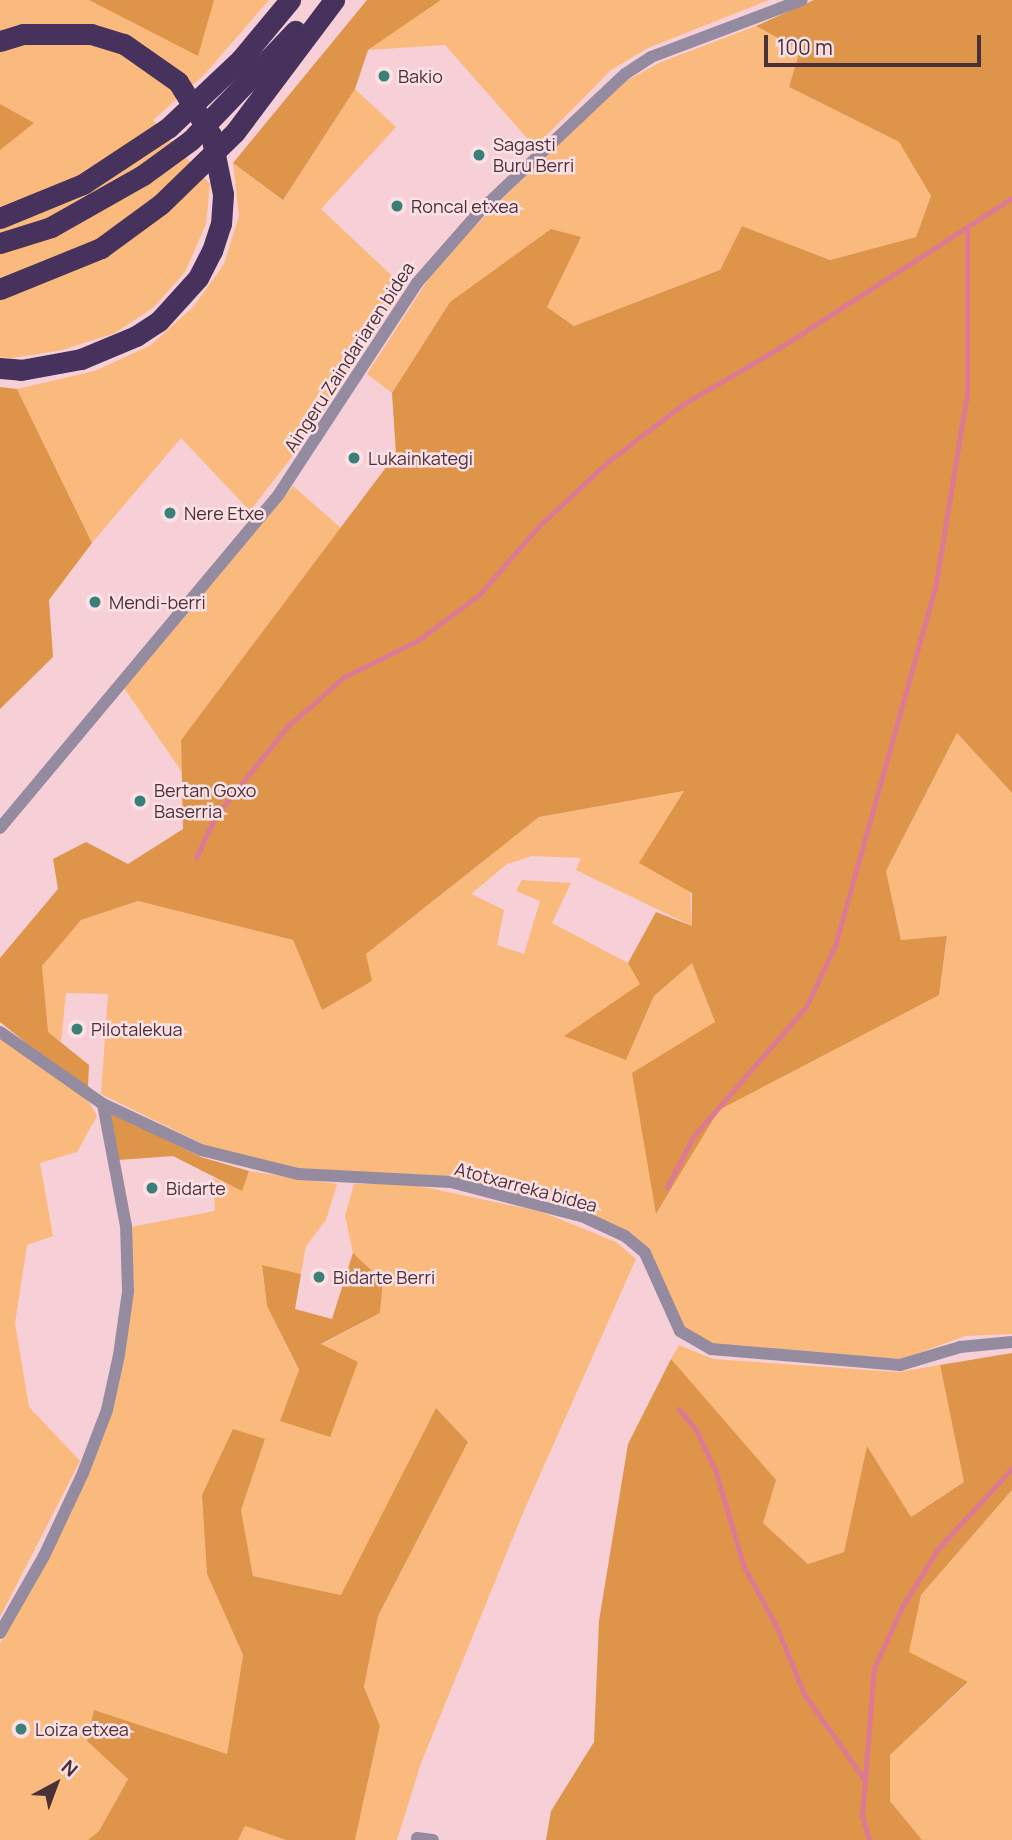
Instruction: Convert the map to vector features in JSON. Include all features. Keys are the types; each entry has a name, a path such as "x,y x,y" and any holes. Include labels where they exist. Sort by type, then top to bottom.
{"highway":[{"path":"0,218 83,184 168,128 242,59 290,0"},
{"path":"0,243 75,214 143,174 191,140 240,94 323,0"},
{"path":"0,289 102,248 161,204 235,132 334,0"},
{"path":"0,41 23,34 91,34 124,44 178,82 211,135 223,194 221,224 212,251 198,278 159,321 127,341 81,359 21,370 0,368"}],"street":[{"name":"Aingeru Zaindariaren bidea","path":"0,828 279,494 416,283 480,211 625,74 651,57 802,0"},
{"name":"Atotxarreka bidea","path":"0,1031 103,1104 201,1150 298,1174 451,1182 584,1217 625,1236 645,1253 680,1331 711,1349 900,1365 960,1347 1012,1342"},
{"path":"0,1633 44,1556 83,1473 107,1410 119,1355 128,1292 127,1226 103,1104"},
{"path":"417,1838 433,1840"}],"shaded area":[{"path":"0,0 269,0 204,75 153,120 210,184 206,224 185,272 154,307 115,333 62,350 13,358 0,357"},
{"path":"89,0 214,0 198,56"},
{"path":"367,0 441,0 368,50 355,89 283,200 233,163"},
{"path":"441,0 769,0 648,48 611,70 535,147 445,45 368,50"},
{"path":"814,0 1012,0 1012,793 957,733 886,871 901,940 947,936 939,995 719,1110 656,1214 632,1073 715,1022 692,963 654,996 626,1060 564,1036 640,984 628,963 656,912 692,926 692,893 639,863 684,791 539,817 366,954 372,981 322,1010 293,940 138,901 81,920 42,966 48,1032 89,1065 88,1087 45,1058 0,1022 0,958 58,889 53,859 86,842 128,864 183,829 181,740 396,454 392,393 450,302 551,229 581,237 547,307 574,326 720,270 742,226 830,260 916,237 931,196 899,142 789,87 800,50 756,26"},
{"path":"756,26 800,50 789,87 899,142 931,196 916,237 830,260 742,226 720,270 574,326 547,307 450,302 392,393 367,374 442,258 620,84 661,62"},
{"path":"355,89 396,127 321,209 404,287 308,436 250,511 181,438 92,543 17,389 95,371 151,345 194,306 224,264 239,216 233,163 283,200"},
{"path":"0,104 34,123 0,150"},
{"path":"0,387 17,389 92,543 49,600 53,657 0,709"},
{"path":"293,486 341,528 181,740 182,772 124,688"},
{"path":"957,733 1012,793 1012,1334 965,1336 903,1359 716,1346 684,1328 652,1258 623,1231 441,1178 297,1170 207,1146 101,1094 108,994 66,993 61,1042 47,1032 42,966 80,920 138,901 293,940 322,1010 366,954 539,817 685,791 692,926 576,870 581,858 532,856 507,864 471,894 504,910 497,945 524,954 540,901 516,891 522,880 571,883 552,923 628,963 641,984 565,1036 626,1060 654,996 692,962 715,1022 657,1213 719,1110 939,994 947,937 901,940 886,871"},
{"path":"0,1039 87,1098 97,1116 77,1152 40,1163 53,1236 27,1245 15,1323 29,1407 80,1461 0,1617"},
{"path":"110,1112 201,1157 249,1171 242,1191 173,1156 118,1160"},
{"path":"249,1171 337,1184 326,1220 306,1246 301,1274 262,1266 267,1306 299,1371 280,1421 321,1345 380,1313 383,1281 353,1253 345,1216 354,1184 410,1184 542,1212 616,1242 636,1259 523,1513 421,1763 397,1840 355,1840 380,1726 364,1687 378,1616 468,1442 436,1408 342,1595 253,1576 241,1510 265,1439 207,1574 243,1655 227,1754 94,1711 87,1741 128,1779 99,1831 88,1840 0,1840 0,1644 47,1558 111,1413 131,1227 215,1211 213,1178 241,1190"},
{"path":"353,1253 383,1281 380,1313 321,1344 358,1362 330,1437 280,1421 299,1370 267,1306 262,1265 301,1274 295,1309 332,1319"},
{"path":"679,1345 713,1359 898,1372 940,1365 964,1482 911,1517 867,1447 844,1552 808,1564 763,1523 671,1359"},
{"path":"1012,1353 1012,1490 921,1595 909,1652 968,1682 890,1755 890,1801 922,1840 546,1840 551,1811 594,1742 599,1621 628,1444 671,1359 776,1480 763,1523 808,1564 844,1552 867,1446 911,1517 964,1482 940,1365"},
{"path":"436,1408 468,1442 378,1616 364,1687 380,1726 355,1840 286,1840 245,1826 238,1840 88,1840 99,1831 128,1779 87,1741 94,1710 227,1754 243,1655 207,1574 202,1495 233,1429 265,1439 241,1510 253,1576 341,1595"},
{"path":"1012,1490 1012,1840 922,1840 890,1801 890,1755 968,1683 908,1652 921,1595"},
{"path":"245,1826 286,1840 238,1840"}],"waterway":[{"path":"196,858 215,817 287,727 344,677 417,641 479,595 541,524 609,461 682,405 781,347 1012,198"},
{"path":"667,1187 693,1137 806,1007 835,946 935,589 967,394 967,228"},
{"path":"679,1409 696,1429 716,1471 744,1566 777,1627 805,1695 863,1777"},
{"path":"869,1840 862,1816 874,1668 902,1607 938,1549 1012,1468"}],"place":[{"name":"Bakio","path":"384,76"},
{"name":"Sagasti Buru Berri","path":"479,155"},
{"name":"Roncal etxea","path":"397,206"},
{"name":"Lukainkategi","path":"354,458"},
{"name":"Nere Etxe","path":"170,513"},
{"name":"Mendi-berri","path":"95,602"},
{"name":"Bertan Goxo Baserria","path":"140,801"},
{"name":"Pilotalekua","path":"77,1029"},
{"name":"Bidarte","path":"152,1188"},
{"name":"Bidarte Berri","path":"319,1277"},
{"name":"Loiza etxea","path":"21,1729"}]}
